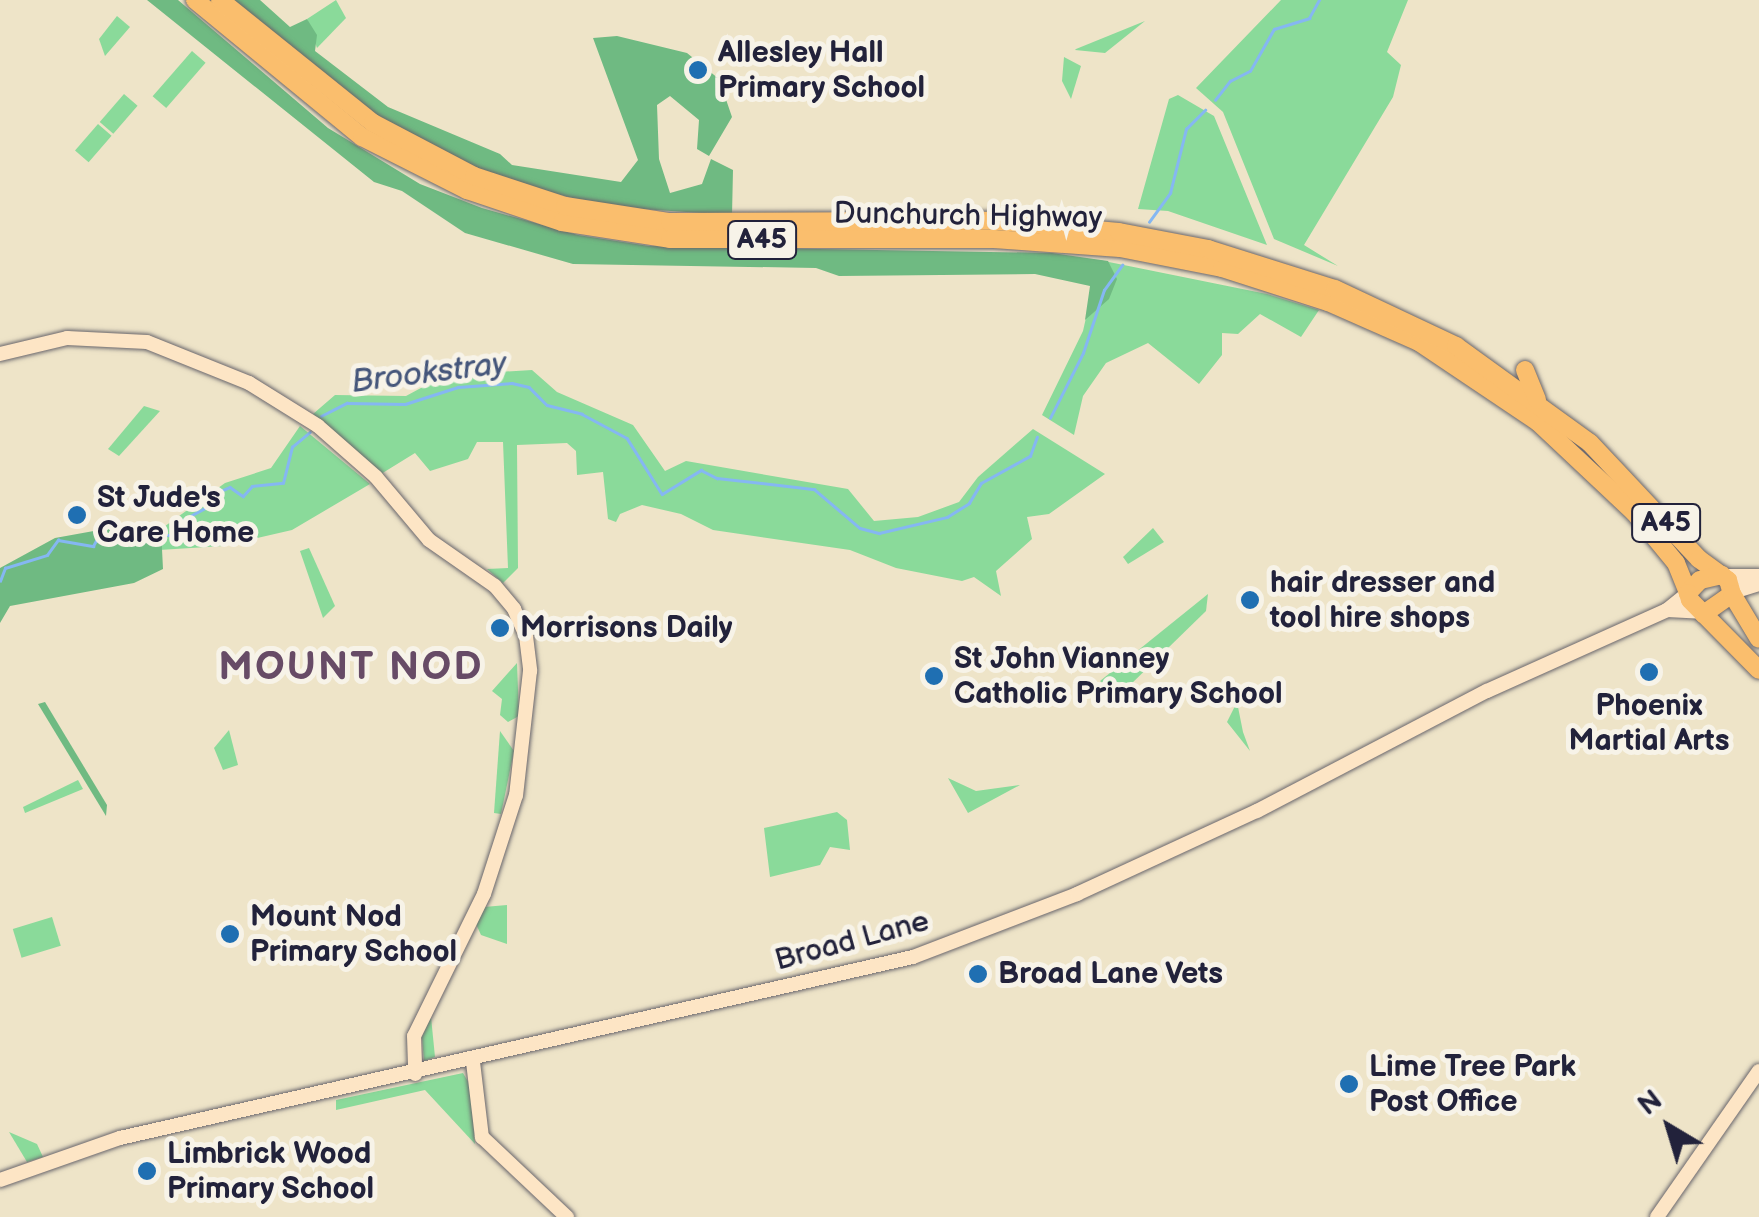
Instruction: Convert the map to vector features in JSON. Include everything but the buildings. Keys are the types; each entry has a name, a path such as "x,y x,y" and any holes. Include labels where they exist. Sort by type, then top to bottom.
{"highway":[{"name":"Dunchurch Highway","path":"195,0 362,137 466,190 562,222 670,239 994,239 1120,248 1222,268 1328,302 1419,342 1538,422 1642,522 1676,563 1688,593 1702,613 1759,670"},
{"name":"Dunchurch Highway","path":"220,0 373,124 426,155 515,192 670,222 998,221 1180,243 1278,267 1416,323 1537,400 1590,443 1698,559 1728,584"},
{"path":"1525,370 1537,400"},
{"path":"1688,593 1706,576 1728,584 1702,613"},
{"name":"A45","path":"1728,584 1759,639"}],"street":[{"path":"0,354 67,338 148,342 248,383 318,426 376,477 430,540 504,594 528,646 527,731 510,817 484,894 417,1027 415,1074"},
{"path":"1728,584 1759,576"},
{"path":"1728,584 1759,584"},
{"name":"Broad Lane","path":"0,1180 120,1138 473,1062 848,974 984,932 1242,818 1487,691 1667,610 1688,593"},
{"name":"Broad Lane","path":"1667,610 1702,613"},
{"path":"473,1062 482,1137 567,1217"},
{"path":"1657,1217 1759,1071"}],"green space":[{"path":"147,0 178,0 328,128 420,184 482,208 578,235 649,246 1052,253 1108,261 1117,279 1109,299 1085,320 1090,286 1035,274 839,276 816,268 573,264 465,233 402,191 374,182"},
{"path":"228,0 260,0 290,27 307,19 317,35 315,51 388,107 500,154 512,165 621,182 638,160 593,38 617,36 687,53 719,79 732,117 709,156 697,149 699,120 670,96 657,105 659,159 670,193 702,184 711,159 733,170 732,215 610,207 489,178 388,126"},
{"path":"336,0 346,18 317,48 307,19"},
{"path":"1281,0 1408,0 1387,52 1401,65 1393,97 1304,245 1338,266 1274,239 1223,112 1196,88"},
{"path":"117,16 130,27 105,56 99,39"},
{"path":"1145,21 1105,53 1075,50 1076,49"},
{"path":"192,51 206,63 166,108 153,96"},
{"path":"1064,57 1081,66 1071,99 1062,81"},
{"path":"124,94 138,106 113,134 100,122"},
{"path":"1178,95 1214,116 1267,245 1168,211 1138,209 1169,99"},
{"path":"98,124 112,136 89,162 75,150"},
{"path":"1099,260 1267,294 1319,310 1301,337 1260,314 1238,334 1222,333 1222,355 1199,384 1148,343 1106,363 1083,396 1074,435 1042,415 1083,331"},
{"path":"532,370 557,392 633,425 665,471 686,461 848,489 874,521 918,517 959,502 978,477 1033,429 1105,474 1049,514 1027,517 1032,539 996,571 1001,596 974,577 962,581 896,568 850,550 713,530 681,514 642,505 620,514 616,522 608,519 603,472 577,475 576,451 567,443 517,445 518,568 503,583 487,569 508,568 503,442 477,442 468,459 430,471 415,453 381,474 313,414 335,395 406,396 445,375"},
{"path":"144,406 160,411 119,456 108,449"},
{"path":"300,426 370,484 292,530 223,546 159,550 165,541 161,529 225,483 271,468"},
{"path":"138,523 161,529 163,569 134,583 10,606 0,623 0,568 55,538"},
{"path":"1153,528 1164,542 1128,564 1123,557"},
{"path":"309,548 335,606 323,618 300,551"},
{"path":"1208,594 1206,611 1126,689 1113,693 1100,681"},
{"path":"517,663 519,716 508,722 500,715 502,699 492,691"},
{"path":"45,702 107,805 106,816 38,704"},
{"path":"1237,702 1243,732 1250,751 1227,722"},
{"path":"229,730 238,765 223,770 214,748"},
{"path":"500,731 514,751 501,814 494,813"},
{"path":"948,778 976,791 1020,785 968,813"},
{"path":"78,780 83,789 25,813 23,807"},
{"path":"837,812 847,820 850,850 830,847 820,865 770,877 764,828"},
{"path":"507,905 507,944 481,935 476,924 484,907"},
{"path":"52,917 61,946 22,958 13,929"},
{"path":"431,1017 435,1057 424,1061 422,1037"},
{"path":"463,1073 470,1085 475,1144 425,1090 336,1110 336,1100"},
{"path":"9,1132 37,1144 43,1157 27,1162"}],"waterway":[{"name":"Brookstray","path":"1215,100 1230,81 1250,71 1274,29 1309,18 1319,0"},
{"name":"Brookstray","path":"1149,222 1170,193 1186,129 1205,110"},
{"name":"Brookstray","path":"1050,418 1083,353 1104,290 1122,265"},
{"name":"Brookstray","path":"321,416 347,403 405,404 458,387 512,383 529,387 547,405 582,414 627,438 662,494 701,470 717,478 814,489 860,528 879,533 947,517 969,503 981,483 1030,456 1037,437"},
{"path":"0,581 5,568 47,555 58,540 93,546 98,537 133,530 170,535 177,523 209,506 214,494 230,487 243,496 252,486 283,483 292,447 310,432"}],"place":[{"name":"Allesley Hall Primary School","path":"698,70"},
{"name":"St Jude's Care Home","path":"77,515"},
{"name":"hair dresser and tool hire shops","path":"1250,600"},
{"name":"Morrisons Daily","path":"500,628"},
{"name":"Phoenix Martial Arts","path":"1649,672"},
{"name":"St John Vianney Catholic Primary School","path":"934,676"},
{"name":"Mount Nod Primary School","path":"230,934"},
{"name":"Broad Lane Vets","path":"978,974"},
{"name":"Lime Tree Park Post Office","path":"1349,1084"},
{"name":"Limbrick Wood Primary School","path":"147,1171"}],"district":[{"name":"MOUNT NOD","path":"351,667"}]}
